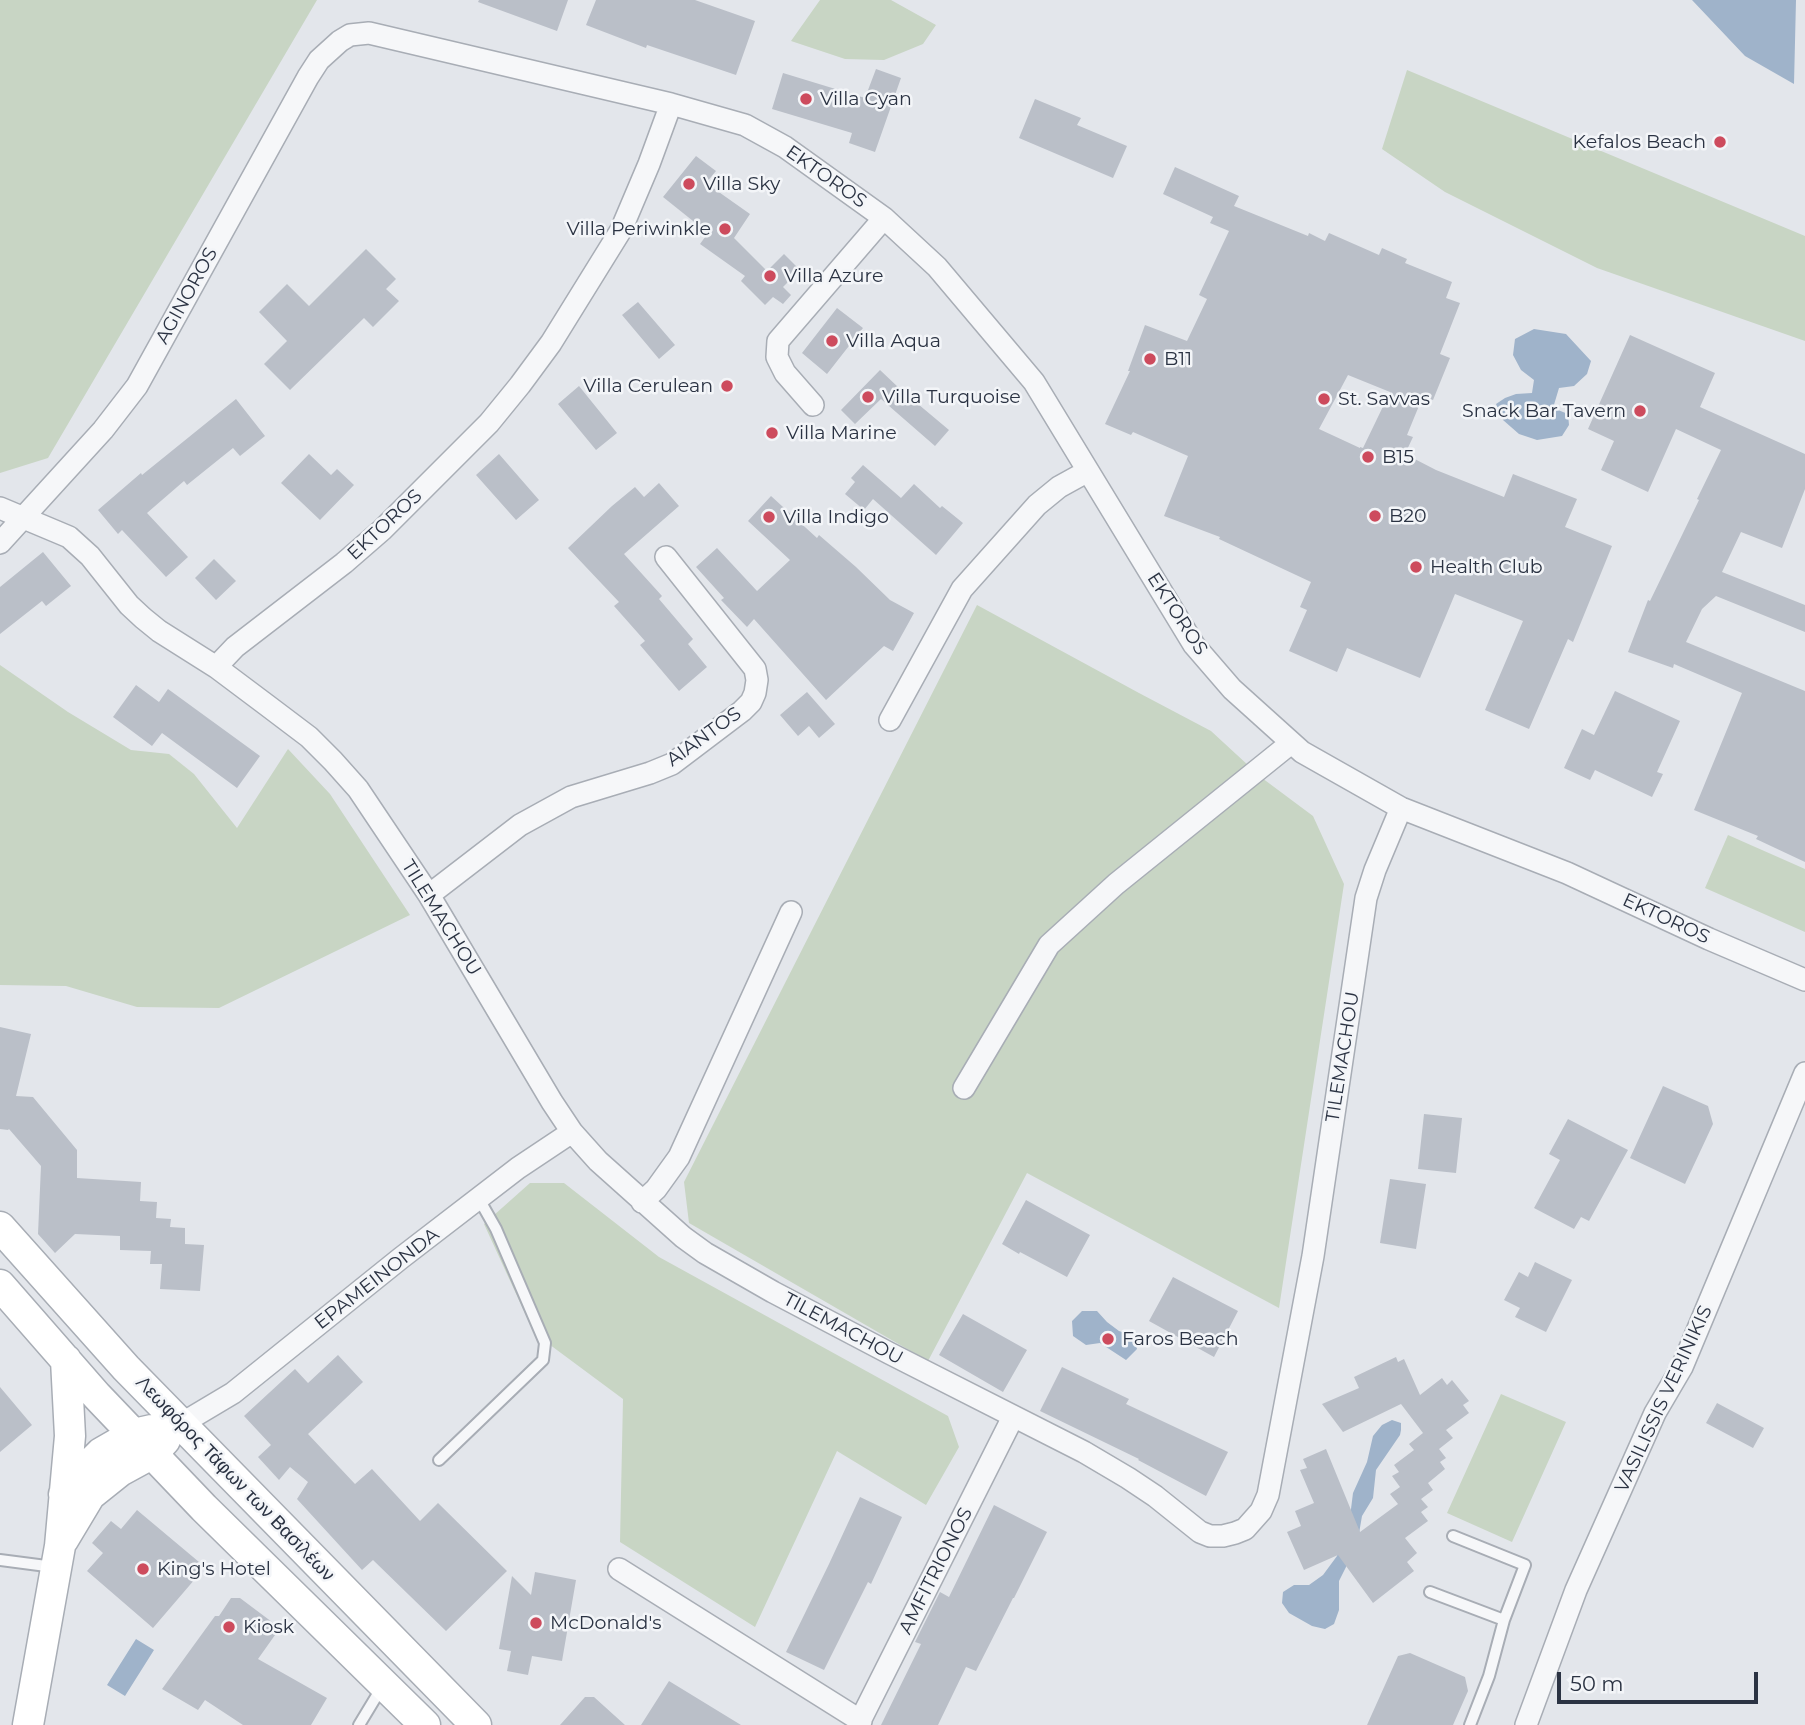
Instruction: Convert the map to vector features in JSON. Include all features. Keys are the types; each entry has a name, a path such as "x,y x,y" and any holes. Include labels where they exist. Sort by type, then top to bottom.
{"main road":[{"name":"Λεωφόρος Τάφων των Βασιλέων","path":"0,1227 126,1368 476,1725"},
{"name":"Λεωφόρος Τάφων των Βασιλέων","path":"0,1285 97,1396 420,1723"},
{"path":"28,1725 58,1557 70,1436 66,1360"},
{"path":"64,1494 101,1453 144,1443 181,1424"},
{"path":"58,1557 90,1496 120,1471 144,1443"}],"street":[{"name":"EKTOROS","path":"351,35 379,34 671,104 745,125 785,147 884,218 937,267 1018,362 1048,404 1194,645 1232,689 1302,752 1401,808 1567,873 1805,980"},
{"name":"AGINOROS","path":"0,543 103,430 137,386 308,77 328,50 351,35"},
{"name":"EKTOROS","path":"216,667 234,647 344,563 382,530 489,423 520,385 551,343 621,230 671,104"},
{"path":"813,405 785,373 777,357 778,341 884,218"},
{"path":"890,720 962,589 1037,505 1059,487 1088,471"},
{"name":"TILEMACHOU","path":"0,508 69,537 90,556 129,605 143,618 216,667 309,737 333,761 358,789 429,895 572,1132 642,1202 683,1237 705,1253 843,1329 1084,1452 1128,1478 1200,1532 1210,1536 1223,1536 1245,1529 1261,1511 1268,1495 1313,1256 1366,898 1401,808"},
{"name":"AIANTOS","path":"429,895 520,825 571,797 672,764 751,702 757,680 755,669 666,557"},
{"path":"964,1088 1049,945 1116,884 1291,743"},
{"path":"642,1202 656,1189 679,1157 791,912"},
{"name":"VASILISSIS VERINIKIS","path":"1526,1725 1576,1590 1655,1413 1682,1367 1805,1073"},
{"name":"EPAMEINONDA","path":"181,1424 233,1393 401,1258 518,1168 572,1132"},
{"name":"AMFITRIONOS","path":"860,1723 1013,1417"},
{"path":"619,1569 860,1723"}],"lane":[{"path":"439,1460 543,1360 545,1343 496,1229 479,1199"},
{"path":"1453,1536 1525,1565 1470,1725"},
{"path":"0,1560 58,1557"},
{"path":"1430,1592 1504,1620"},
{"path":"359,1725 384,1684"}],"green space":[{"path":"0,0 317,0 48,458 0,473"},
{"path":"820,0 891,0 936,25 923,44 884,60 845,59 791,41"},
{"path":"1407,70 1805,236 1805,341 1597,268 1445,192 1382,149"},
{"path":"977,605 1211,731 1262,778 1313,816 1344,884 1279,1308 1027,1173 928,1361 689,1223 684,1182"},
{"path":"0,665 68,712 131,750 169,754 194,774 237,828 288,749 330,794 410,915 219,1008 137,1007 66,986 0,985"},
{"path":"1728,835 1805,869 1805,932 1705,888"},
{"path":"530,1183 564,1183 659,1257 948,1416 959,1447 926,1505 837,1451 755,1627 620,1542 623,1399 534,1333 484,1224"},
{"path":"1501,1394 1566,1422 1512,1542 1447,1513"}],"water":[{"path":"1692,0 1796,0 1794,84 1745,56"},
{"path":"1534,329 1566,334 1591,361 1587,374 1574,386 1559,388 1553,408 1568,414 1569,425 1562,436 1537,440 1519,434 1503,420 1496,404 1516,394 1532,393 1534,380 1521,370 1513,355 1515,339"},
{"path":"1082,1311 1097,1311 1119,1331 1134,1336 1137,1349 1126,1360 1100,1343 1086,1345 1073,1336 1072,1321"},
{"path":"1392,1420 1401,1423 1400,1435 1376,1470 1373,1498 1362,1516 1357,1545 1339,1581 1339,1610 1334,1624 1325,1629 1312,1626 1289,1613 1282,1603 1283,1592 1294,1585 1309,1585 1323,1575 1337,1556 1353,1493 1367,1462 1373,1436 1382,1425"},
{"path":"136,1639 154,1650 125,1696 107,1685"}],"building":[{"path":"568,0 557,31 478,2"},
{"path":"596,0 695,0 755,21 736,75 647,45 646,48 586,25"},
{"path":"876,69 901,78 875,152 849,143 852,133 772,109 783,73 865,98"},
{"path":"1035,99 1081,118 1077,125 1127,146 1113,178 1019,138"},
{"path":"696,156 716,171 706,183 750,214 734,238 767,271 784,254 800,270 783,287 791,295 783,304 773,297 765,305 741,281 745,276 700,244 708,233 663,197"},
{"path":"1175,167 1239,196 1234,206 1325,241 1329,233 1379,255 1382,248 1407,259 1405,263 1452,282 1446,298 1460,303 1440,354 1450,358 1433,400 1423,396 1407,435 1413,437 1405,454 1436,470 1504,497 1513,474 1577,499 1565,527 1612,546 1573,642 1568,639 1529,729 1485,710 1523,621 1455,594 1420,678 1347,648 1337,672 1289,651 1307,610 1300,607 1311,582 1219,539 1220,537 1164,516 1188,456 1133,432 1131,435 1105,424 1130,371 1145,325 1187,341 1207,299 1199,295 1229,231 1210,223 1213,217 1163,194","holes":["1348,375 1390,392 1363,448 1319,429"]},
{"path":"366,249 396,279 386,289 399,301 373,327 364,318 290,390 264,364 287,341 259,312 287,284 309,306"},
{"path":"638,302 675,345 659,359 622,315"},
{"name":"Villa Aqua","path":"837,308 863,328 827,374 802,353"},
{"path":"1630,335 1715,373 1700,407 1805,454 1805,489 1782,548 1741,532 1722,572 1805,605 1805,632 1716,596 1702,609 1686,642 1805,691 1805,862 1756,839 1758,836 1694,810 1742,693 1674,664 1673,668 1628,652 1648,600 1650,601 1721,450 1676,429 1648,492 1601,470 1614,441 1588,429"},
{"path":"880,370 917,405 949,430 935,446 881,399 855,424 841,410"},
{"path":"579,386 617,433 596,450 558,404"},
{"path":"236,399 265,436 240,456 233,448 187,485 184,481 147,513 188,557 166,577 122,530 118,534 98,510"},
{"path":"309,454 331,475 337,469 354,485 320,520 281,483"},
{"path":"499,454 539,500 516,520 476,475"},
{"path":"863,465 901,498 914,484 940,508 942,506 963,523 936,555 873,499 864,510 845,494 855,482 851,478"},
{"path":"659,483 679,506 624,554 662,596 659,599 693,639 688,644 707,667 679,691 640,645 645,641 614,606 619,602 568,548 635,487 644,497"},
{"path":"771,496 817,538 819,535 856,567 890,600 914,613 893,651 884,646 826,700 754,619 747,627 721,600 724,598 696,567 717,548 757,591 790,560 748,521"},
{"path":"43,552 71,586 46,606 42,601 0,634 0,587"},
{"path":"214,559 236,581 216,600 195,578"},
{"path":"136,685 159,702 168,689 260,756 237,788 162,733 152,746 113,717"},
{"path":"1615,691 1680,721 1657,772 1663,774 1652,797 1595,770 1590,780 1564,768 1582,729 1594,735"},
{"path":"807,692 835,724 819,738 809,726 798,736 780,715"},
{"path":"0,1027 31,1034 16,1096 33,1097 77,1150 77,1178 141,1182 140,1201 157,1202 156,1218 171,1219 170,1227 185,1228 185,1244 204,1245 200,1291 160,1289 162,1264 150,1264 151,1251 120,1250 120,1236 75,1234 55,1253 38,1234 41,1166 9,1129 0,1129"},
{"path":"1663,1086 1708,1106 1713,1124 1685,1184 1630,1158"},
{"path":"1424,1114 1462,1118 1456,1173 1418,1169"},
{"path":"1568,1119 1628,1150 1589,1221 1581,1217 1574,1229 1534,1208 1560,1160 1549,1154"},
{"path":"1390,1179 1426,1184 1416,1249 1380,1243"},
{"path":"1026,1200 1090,1235 1067,1277 1002,1244"},
{"path":"1535,1262 1572,1280 1546,1332 1515,1317 1520,1308 1504,1300 1519,1272 1528,1277"},
{"path":"1173,1277 1238,1311 1214,1357 1149,1321"},
{"path":"963,1314 1027,1350 1003,1392 939,1355"},
{"path":"338,1355 363,1382 308,1434 355,1484 372,1469 420,1521 438,1503 507,1571 446,1631 373,1560 362,1570 297,1499 308,1482 290,1467 279,1480 258,1457 271,1445 244,1416 295,1369 308,1383"},
{"path":"1396,1357 1398,1362 1404,1359 1420,1395 1442,1378 1447,1385 1452,1380 1469,1401 1463,1405 1469,1413 1446,1430 1453,1438 1439,1449 1446,1458 1440,1462 1445,1469 1428,1483 1433,1490 1421,1499 1428,1507 1421,1512 1428,1521 1405,1538 1417,1553 1407,1562 1414,1571 1373,1603 1338,1555 1304,1570 1287,1532 1301,1526 1295,1511 1314,1503 1300,1470 1307,1468 1303,1459 1326,1449 1360,1532 1398,1504 1390,1494 1400,1487 1392,1476 1399,1472 1394,1465 1414,1450 1409,1444 1423,1433 1401,1404 1343,1432 1322,1404 1359,1388 1354,1377"},
{"path":"1062,1367 1129,1399 1126,1404 1228,1452 1206,1496 1139,1459 1040,1411"},
{"path":"0,1387 32,1425 0,1452"},
{"path":"1717,1403 1764,1428 1753,1448 1706,1423"},
{"path":"860,1497 902,1517 871,1584 868,1582 824,1670 786,1652"},
{"path":"994,1505 1047,1532 1014,1598 976,1671 966,1667 938,1725 881,1725 921,1644 915,1642 940,1592 949,1597"},
{"name":"King's Hotel","path":"137,1510 199,1562 195,1566 201,1572 153,1628 87,1571 103,1553 92,1543 111,1521 121,1529"},
{"name":"McDonald's","path":"535,1572 576,1580 562,1661 532,1656 528,1675 507,1671 511,1651 499,1649 512,1576 531,1595"},
{"path":"231,1598 240,1598 280,1628 258,1659 327,1698 311,1725 243,1725 205,1700 198,1710 162,1689"},
{"path":"1410,1653 1465,1677 1468,1691 1453,1725 1367,1725 1398,1656"},
{"path":"669,1681 741,1725 641,1725"},
{"path":"585,1697 594,1697 625,1725 560,1725"}],"place":[{"name":"Villa Cyan","path":"806,99"},
{"name":"Kefalos Beach","path":"1720,142"},
{"name":"Villa Sky","path":"689,184"},
{"name":"Villa Periwinkle","path":"725,229"},
{"name":"Villa Azure","path":"770,276"},
{"name":"Villa Aqua","path":"832,341"},
{"name":"B11","path":"1150,359"},
{"name":"Villa Cerulean","path":"727,386"},
{"name":"Villa Turquoise","path":"868,397"},
{"name":"St. Savvas","path":"1324,399"},
{"name":"Snack Bar Tavern","path":"1640,411"},
{"name":"Villa Marine","path":"772,433"},
{"name":"B15","path":"1368,457"},
{"name":"B20","path":"1375,516"},
{"name":"Villa Indigo","path":"769,517"},
{"name":"Health Club","path":"1416,567"},
{"name":"Faros Beach","path":"1108,1339"},
{"name":"King's Hotel","path":"143,1569"},
{"name":"McDonald's","path":"536,1623"},
{"name":"Kiosk","path":"229,1627"}]}
